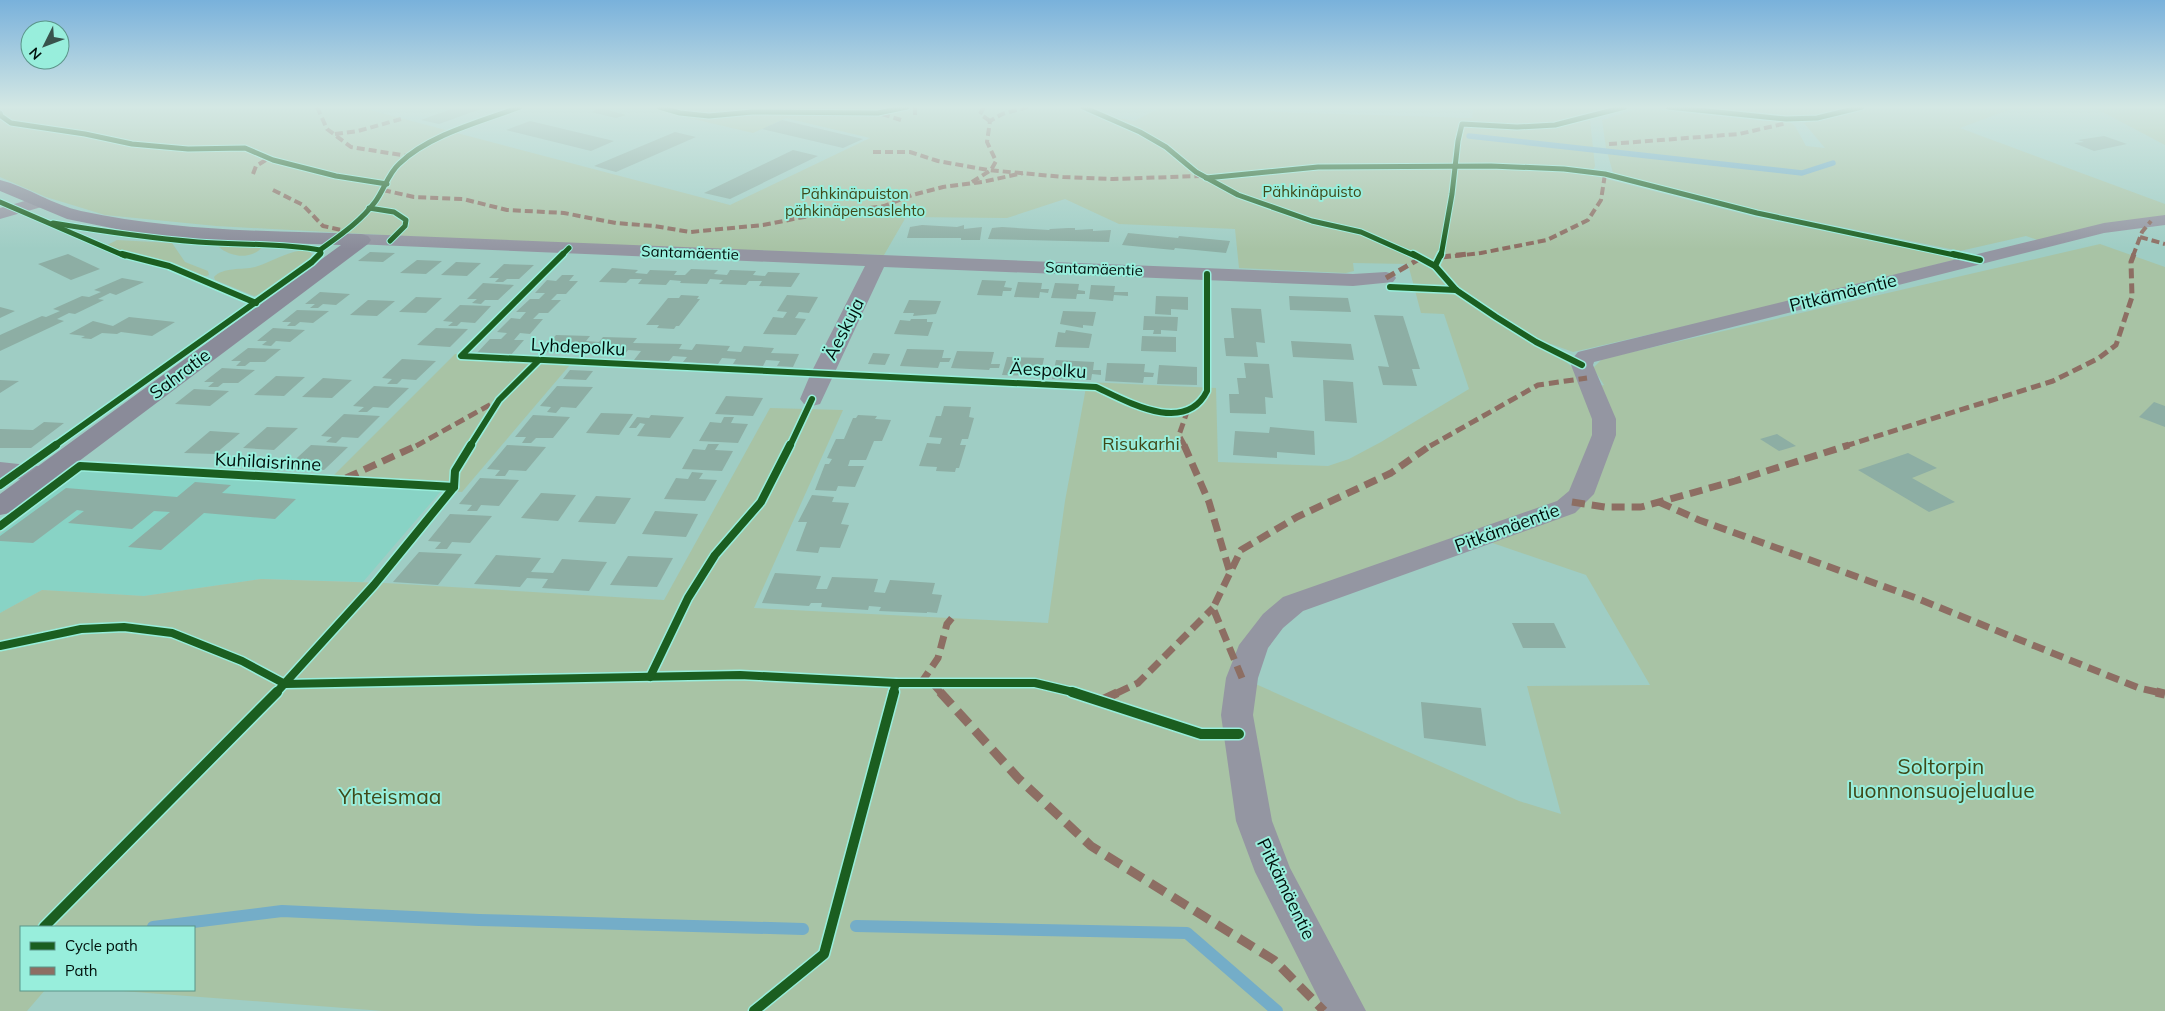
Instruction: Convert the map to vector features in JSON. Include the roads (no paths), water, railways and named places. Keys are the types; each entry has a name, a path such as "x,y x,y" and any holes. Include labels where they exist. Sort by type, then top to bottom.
{"street":[{"name":"Santamäentie","path":"0,185 39,202 90,219 197,234 1353,280 1386,278"},
{"path":"0,214 39,202"},
{"name":"Pitkämäentie","path":"1346,1011 1273,872 1254,821 1236,715 1242,678 1254,645 1273,620 1293,604 1566,507 1572,502 1581,494 1604,435 1604,419 1582,365 1582,360 1586,357 2104,228 2165,220"},
{"name":"Sahratie","path":"0,507 361,240"},
{"name":"Äeskuja","path":"812,399 822,373 878,260"},
{"path":"0,470 46,473"}],"waterway":[{"path":"1633,154 1802,173 1833,163"},
{"path":"161,926 282,911 479,920 803,929"},
{"path":"856,926 1187,933 1277,1011"}],"park label":[{"name":"Pähkinäpuisto","path":"1312,192"},
{"name":"Pähkinäpuiston pähkinäpensaslehto","path":"855,202"},
{"name":"Risukarhi","path":"1141,444"},
{"name":"Soltorpin luonnonsuojelualue","path":"1941,779"},
{"name":"Yhteismaa","path":"390,797"}]}
